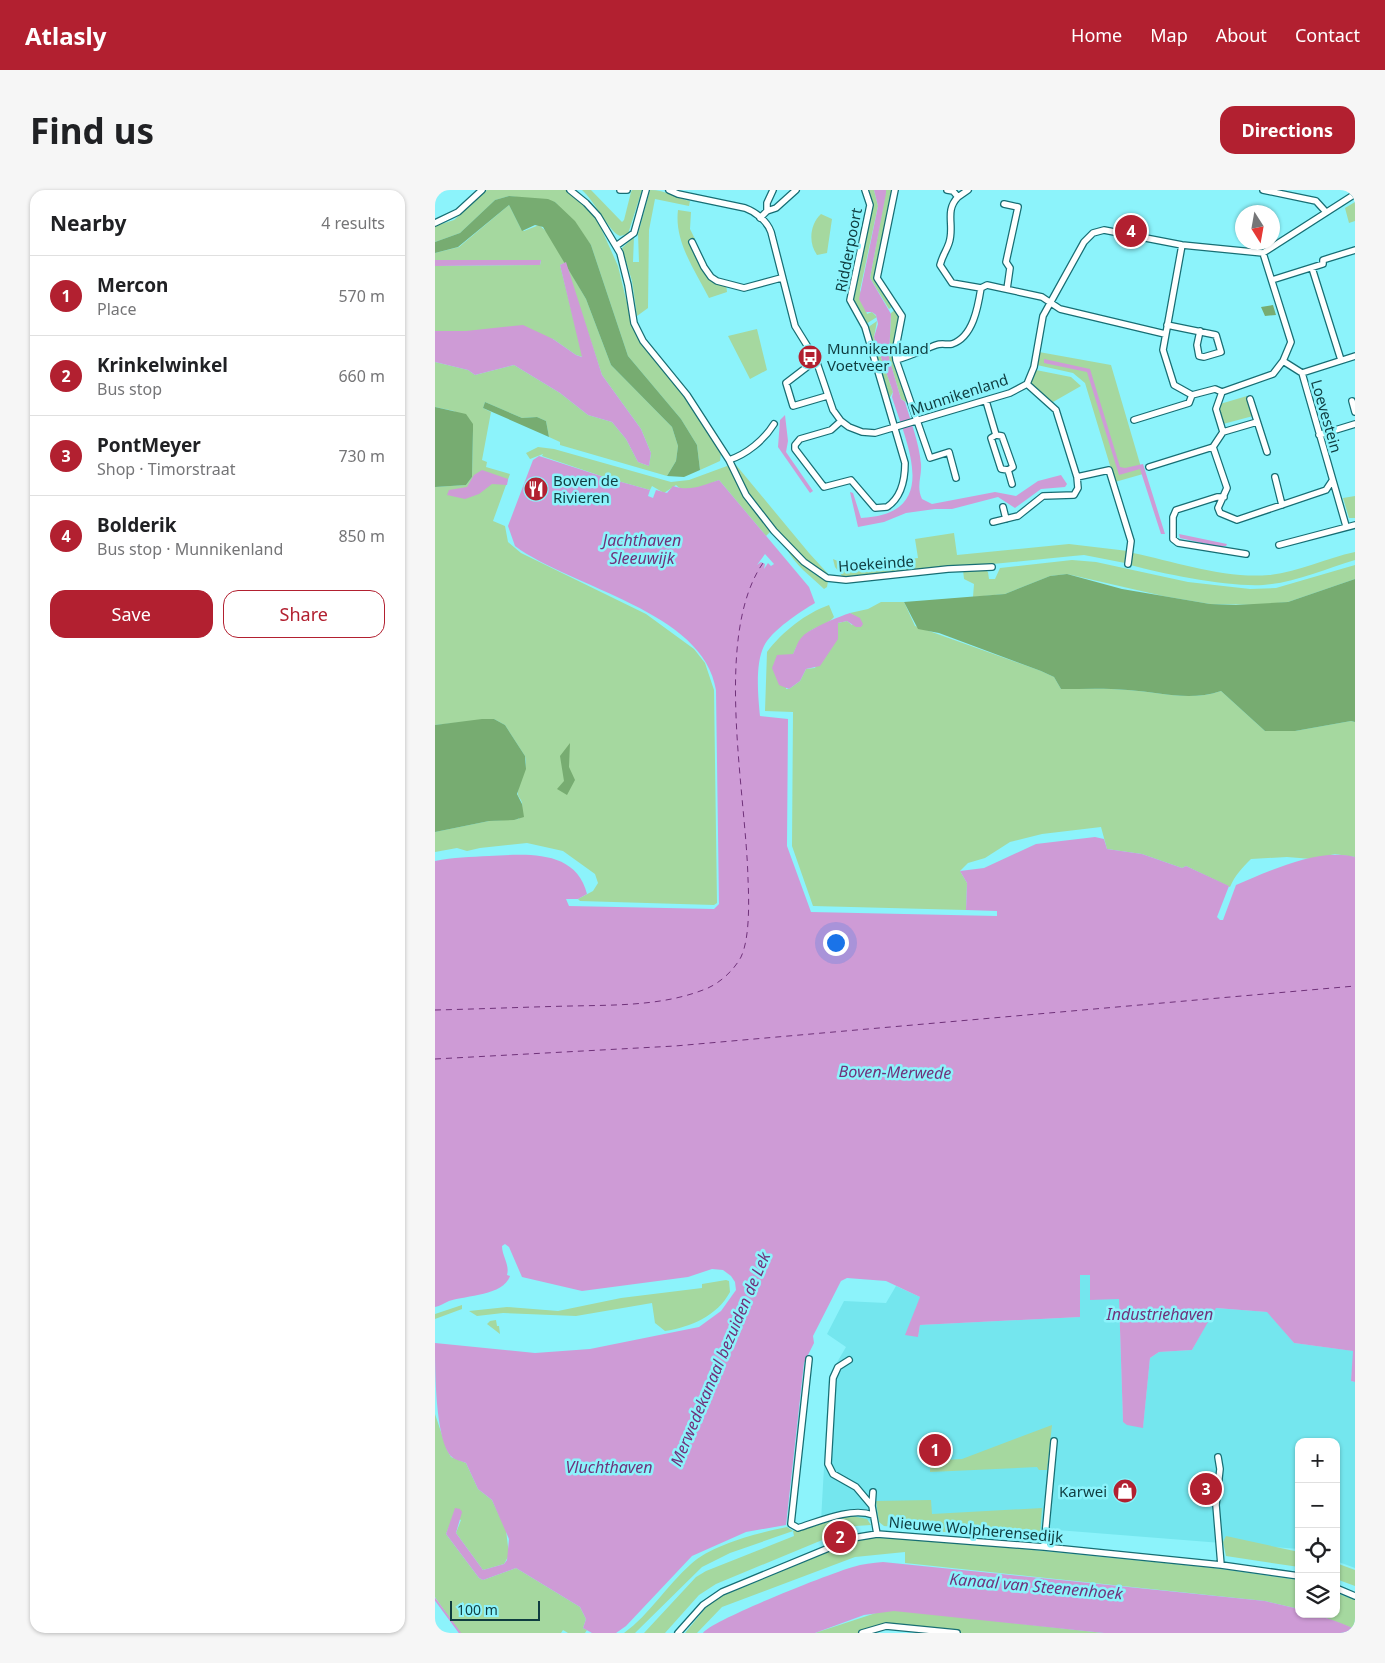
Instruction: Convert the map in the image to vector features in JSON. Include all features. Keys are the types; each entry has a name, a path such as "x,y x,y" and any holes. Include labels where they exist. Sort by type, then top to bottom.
{"street":[{"path":"435,223 458,212 482,190"},
{"name":"Hoekeinde","path":"570,190 586,202 598,216 620,253 634,322 643,341 687,394 729,460 746,495 774,531 804,562 827,578 853,580 948,569 992,567"},
{"path":"620,190 627,190"},
{"path":"615,246 635,233 646,190"},
{"path":"669,190 745,208 760,218 771,232 781,278 795,326 816,360 827,396 841,421"},
{"path":"767,211 767,202 773,190"},
{"path":"760,218 767,211 776,208 797,190"},
{"name":"Ridderpoort","path":"841,421 831,430 800,440 795,445 795,449 821,485 828,487 851,480 875,508 881,509 893,504 901,491 905,477 905,463 897,427 865,327 850,300 870,205 865,190"},
{"path":"895,190 877,278 902,316 895,352 915,422 930,458 949,452 957,478"},
{"path":"947,190 953,191 958,197"},
{"path":"968,190 952,203 949,220 952,226 949,245 943,251 940,265 952,283 981,288 987,285 1042,297 1060,309 1165,334"},
{"path":"1263,190 1316,201 1326,212"},
{"path":"1182,245 1163,350 1174,385 1192,395 1215,389 1222,392 1273,374 1283,362 1291,342 1263,253 1355,194"},
{"path":"1003,204 1018,207 1006,262 1010,268 1007,289"},
{"name":"Munnikenland","path":"841,421 862,432 875,433 986,401 1010,393 1027,384 1034,367 1043,316 1087,236 1099,230 1182,245 1263,253"},
{"path":"692,242 704,267 711,277 717,281 744,288 781,278"},
{"path":"1272,280 1312,268 1323,264 1323,260 1355,250"},
{"path":"1312,268 1341,360"},
{"path":"896,360 936,345 952,344 967,332 970,322 976,314 981,288"},
{"path":"1167,325 1216,335 1221,352 1204,358 1199,356 1197,345 1200,332"},
{"path":"1302,373 1355,356"},
{"path":"816,360 786,383 793,406 827,396"},
{"name":"Loevestein","path":"1283,362 1302,373 1332,481"},
{"path":"993,522 1025,512 1043,496 1073,495 1078,488 1077,477 1056,410 1027,384"},
{"path":"1222,392 1216,409 1223,432"},
{"path":"1134,420 1189,403 1192,395"},
{"path":"1250,399 1267,452"},
{"path":"986,401 995,435"},
{"path":"1351,401 1355,412"},
{"path":"1149,466 1213,447 1223,432 1257,422"},
{"path":"729,460 739,456 763,438 774,424"},
{"path":"1319,435 1355,424"},
{"path":"995,435 1002,436 1005,441 1013,467 1008,470 1001,469 991,438 995,435"},
{"path":"1213,447 1227,488 1218,508 1220,513 1237,520 1326,490 1332,481"},
{"path":"1008,470 1012,484"},
{"path":"1077,477 1109,470 1131,541 1128,564"},
{"path":"1275,477 1282,505"},
{"path":"1332,481 1346,526"},
{"path":"1223,496 1217,496 1177,510 1173,517 1173,539 1178,543 1246,554"},
{"path":"1003,507 1006,519"},
{"path":"1279,545 1355,525"},
{"path":"809,1359 791,1524 798,1528 828,1518 852,1514 866,1513 873,1516"},
{"path":"849,1360 838,1367 833,1378 828,1464 833,1474 856,1487 872,1506"},
{"path":"1044,1547 1054,1441"},
{"path":"1218,1457 1220,1469 1216,1505 1221,1565"},
{"path":"873,1492 872,1506 877,1534"},
{"name":"Nieuwe Wolpherensedijk","path":"678,1633 703,1605 722,1592 853,1538 877,1534 1044,1547 1221,1565 1295,1575"},
{"path":"1340,1590 1355,1596"},
{"path":"862,1633 886,1626 957,1633"}],"shaded area":[{"path":"1080,1275 1090,1275 1119,1299 1123,1422 1143,1427 1150,1358 1159,1352 1192,1350 1215,1308 1268,1312 1294,1343 1354,1351 1351,1381 1355,1382 1355,1568 1340,1562 1340,1438 1295,1438 1295,1549 929,1520 821,1521 829,1376 846,1347 827,1334 844,1301 886,1303 896,1286 920,1297 918,1337 920,1325 1080,1317"}],"green space":[{"path":"487,190 566,190 591,211 618,266 632,324 642,343 688,400 721,453 720,461 700,470 697,445 681,419 628,356 591,245 555,202 509,196 495,200 460,233 435,242 435,226 454,220"},
{"path":"582,190 591,190 622,222 632,190 642,190 628,234 620,236 616,234"},
{"path":"650,190 661,191 690,201 689,206 655,199 649,230 648,308 637,316 632,281 622,248 634,237 633,262 639,262 638,234"},
{"path":"867,190 874,190 878,206 860,290 867,314 872,312 877,317 866,324 853,298 872,205"},
{"path":"886,190 892,190 875,278 893,306 889,309 870,278"},
{"path":"509,196 548,199 555,202 575,221 591,245 628,356 681,419 697,445 700,470 684,477 667,476 676,461 678,446 672,427 611,365 586,299 543,227 535,225 522,231 509,205 458,247 435,253 435,242 460,233 495,200"},
{"path":"1355,202 1355,221 1349,223 1345,208"},
{"path":"509,205 521,229 524,231 539,225 547,232 586,299 611,365 672,427 678,446 676,461 667,476 560,445 560,442 549,437 546,421 537,417 522,418 485,402 483,408 491,412 482,460 487,462 486,467 510,474 493,521 505,526 508,542 521,553 646,614 694,649 705,663 714,690 717,903 714,905 580,901 578,899 593,891 598,883 595,874 563,851 527,843 467,851 457,848 435,852 435,832 489,821 519,819 522,805 518,795 518,787 525,771 526,762 525,756 505,725 494,719 435,725 435,487 466,485 472,477 473,430 454,411 435,407 435,362 468,370 475,375 514,365 560,393 588,415 612,422 626,439 638,462 649,466 651,453 641,429 602,375 565,263 560,265 583,357 576,355 553,339 466,331 435,331 435,266 540,265 541,260 435,260 435,253 459,247"},
{"path":"678,210 691,212 690,229 695,239 690,241 704,272 726,284 727,292 709,298 682,245 679,233"},
{"path":"821,214 832,219 827,253 817,255 811,239 814,223"},
{"path":"1273,305 1276,315 1265,316 1261,307"},
{"path":"896,309 899,316 892,353 909,404 901,399 889,358 891,313"},
{"path":"877,321 874,337 893,392 889,399 867,328"},
{"path":"757,329 767,370 750,379 728,336"},
{"path":"1039,352 1111,365 1143,474 1115,482 1085,383 1073,373 1037,365"},
{"path":"1036,370 1071,377 1081,386 1053,402 1031,384"},
{"path":"1247,396 1253,416 1223,424 1219,408 1220,404"},
{"path":"485,402 522,418 537,417 546,421 549,437 483,408"},
{"path":"435,407 466,414 473,424 472,477 466,485 435,487"},
{"path":"538,447 554,449 671,482 689,480 727,466 730,468 746,499 771,531 766,536 719,480 691,489 680,488 676,485 664,493 652,486 650,490 607,478 542,456 543,454 530,459 526,453"},
{"path":"736,465 831,577 820,572 791,546 748,492"},
{"path":"1355,496 1355,518 1349,518 1343,498"},
{"path":"954,533 957,555 1069,544 1128,551 1125,563 1084,555 852,578 842,576 835,567 833,559 849,566 918,558 915,539"},
{"path":"786,547 814,574 828,581 827,587 824,589 803,570 793,559"},
{"path":"1355,552 1355,560 1298,579 1263,585 1215,582 1130,565 1133,553 1201,569 1252,576 1291,571"},
{"path":"1072,560 1096,562 1188,582 1250,589 1276,588 1355,565 1355,579 1288,602 1259,605 1210,604 1163,596 1067,574 1050,576 1005,594 973,597 974,584 964,579 963,570 985,570 988,572 989,579 995,579 1000,568"},
{"path":"1067,574 1122,589 1210,604 1236,605 1288,602 1355,579 1355,722 1351,721 1295,731 1265,731 1221,691 1197,696 1186,696 1120,689 1061,689 1054,677 1041,671 939,633 918,629 904,602 1005,594 1050,576"},
{"path":"881,602 904,602 915,626 1041,671 1054,677 1061,689 1120,689 1186,696 1197,696 1221,691 1265,731 1295,731 1351,721 1355,722 1355,857 1335,854 1312,859 1287,857 1251,859 1236,875 1230,887 1186,866 1182,868 1142,854 1107,849 1101,827 1042,834 1010,842 985,858 968,863 960,871 967,883 966,910 813,906 792,846 793,712 765,711 767,652 795,624 820,608 829,605 834,617 804,636 795,650 786,689 789,689 800,681 806,669 815,668 838,623 847,621 852,625 858,618 850,613 868,609"},
{"path":"494,719 505,725 525,756 526,769 517,794 522,804 524,817 514,820 489,821 435,832 435,725"},
{"path":"570,743 569,767 575,780 567,795 557,789 564,781 560,756"},
{"path":"729,1281 730,1292 711,1314 684,1327 665,1331 655,1323 652,1303 576,1316 503,1313 477,1316 469,1311 507,1307 558,1311 621,1298 702,1288 702,1284"},
{"path":"462,1305 462,1309 435,1319 435,1314"},
{"path":"496,1320 500,1334 487,1324 490,1321"},
{"path":"435,1414 451,1457 466,1463 478,1489 492,1500 506,1530 509,1555 504,1564 483,1570 456,1533 461,1520 453,1517 446,1534 479,1578 483,1580 516,1568 580,1607 586,1619 583,1628 587,1630 585,1633 568,1633 563,1630 561,1633 460,1633 435,1597"},
{"path":"1052,1425 1047,1470 1039,1470 1037,1467 930,1472 930,1461 962,1459"},
{"path":"931,1500 932,1514 1042,1508 1040,1537 1025,1540 884,1526 879,1522 876,1501"},
{"path":"852,1516 867,1519 871,1525 856,1526 716,1584 699,1595 665,1633 644,1633 696,1577 706,1571 794,1536 793,1531"},
{"path":"787,1527 793,1531 730,1553 702,1567 635,1633 624,1633 642,1617 682,1572 700,1557 723,1545 750,1536"},
{"path":"1226,1536 1295,1551 1295,1566 1226,1556 1223,1542"},
{"path":"873,1537 915,1538 1214,1568 1295,1579 1295,1608 1265,1601 905,1563 905,1552 855,1557 722,1607 697,1633 685,1633 708,1605 722,1596 860,1539"},
{"path":"1340,1564 1355,1570 1355,1586 1340,1580"},
{"path":"1340,1594 1355,1600 1355,1629 1326,1618 1340,1618"},
{"path":"882,1611 904,1611 1104,1633 962,1633 897,1625 862,1633 815,1633"}],"water":[{"path":"874,190 886,190 886,193 870,278 891,314 889,358 901,399 905,402 919,448 921,469 919,490 922,499 932,504 995,492 1016,496 1038,481 1061,475 1067,484 1065,487 1041,489 1015,508 998,497 952,509 906,513 884,522 858,527 850,492 853,493 861,518 886,514 902,504 910,491 913,474 905,436 892,397 893,392 874,337 878,324 876,315 872,312 866,312 859,299 878,206"},
{"path":"435,260 541,260 540,265 435,266"},
{"path":"566,262 602,375 641,429 651,453 649,466 638,462 626,439 612,422 588,415 560,393 514,365 475,375 468,370 435,362 435,331 466,331 523,325 553,339 582,357 560,265"},
{"path":"1044,359 1090,369 1120,467 1125,468 1143,464 1165,534 1161,534 1140,469 1119,475 1087,372 1044,363"},
{"path":"785,415 788,441 786,452 813,491 810,493 778,447 780,420"},
{"path":"539,456 650,490 648,496 653,498 656,490 667,493 673,486 691,488 719,480 809,587 815,603 787,622 768,640 761,653 758,680 760,716 788,719 787,846 811,912 997,916 997,911 966,910 967,883 960,871 984,868 1036,844 1095,837 1104,839 1107,849 1142,854 1182,868 1186,866 1229,886 1217,917 1223,920 1236,885 1279,867 1311,858 1326,855 1355,857 1355,1382 1351,1381 1353,1351 1294,1343 1267,1312 1216,1308 1192,1350 1159,1352 1150,1358 1143,1428 1127,1425 1123,1422 1119,1299 1090,1300 1090,1275 1080,1275 1080,1317 920,1325 918,1337 905,1335 920,1297 886,1281 847,1278 841,1281 813,1336 814,1343 804,1363 786,1525 746,1532 692,1556 626,1626 616,1633 592,1633 583,1628 586,1619 580,1607 516,1568 483,1580 479,1578 446,1534 455,1508 460,1509 462,1512 456,1533 483,1570 504,1564 507,1560 509,1539 492,1500 478,1489 466,1463 453,1458 446,1449 437,1403 435,1343 535,1353 590,1349 699,1327 721,1311 736,1290 735,1282 731,1276 723,1270 712,1269 688,1277 582,1291 522,1277 509,1247 505,1244 502,1246 502,1250 508,1271 507,1275 510,1276 506,1283 500,1288 484,1294 449,1301 435,1307 435,861 462,857 518,855 548,857 572,869 581,879 587,894 578,899 566,899 569,906 714,909 719,904 716,690 706,663 687,640 662,621 632,604 539,561 515,546 508,526 533,460"},
{"path":"482,470 508,479 507,485 492,484 479,494 465,499 447,495 449,490 467,487 474,475"},
{"path":"1179,534 1227,544 1226,546 1216,546 1180,538"},
{"path":"850,613 860,618 863,624 861,627 856,627 847,621 838,623 838,639 820,666 806,669 800,681 789,689 779,685 772,668 777,655 793,654 806,633"},
{"name":"Kanaal van Steenenhoek","path":"883,1562 1265,1601 1295,1608 1295,1618 1324,1618 1355,1629 1355,1633 1104,1633 894,1611 864,1615 815,1633 703,1633 727,1618 798,1587 856,1566"}],"pier":[{"path":"765,554 774,564 771,566 768,563 764,569 765,564 761,562 757,565"}],"waterway":[{"path":"435,1599 460,1633"}],"ferry route":[{"path":"435,1010 606,1005 658,1001 692,994 708,988 722,979 735,966 744,949 749,908 736,715 736,672 739,631 748,594 763,563"},
{"path":"435,1059 675,1046 1355,986"}],"place":[{"name":"Bolderik","path":"1131,231"},
{"name":"Munnikenland Voetveer","path":"810,357"},
{"name":"Boven de Rivieren","path":"536,489"},
{"name":"Mercon","path":"935,1450"},
{"name":"PontMeyer","path":"1206,1489"},
{"name":"Karwei","path":"1125,1491"},
{"name":"Krinkelwinkel","path":"840,1537"}],"water label":[{"name":"Jachthaven Sleeuwijk","path":"642,549"},
{"name":"Boven-Merwede","path":"895,1072"},
{"name":"Industriehaven","path":"1160,1314"},
{"name":"Merwedekanaal bezuiden de Lek","path":"720,1359"},
{"name":"Vluchthaven","path":"609,1467"}]}
